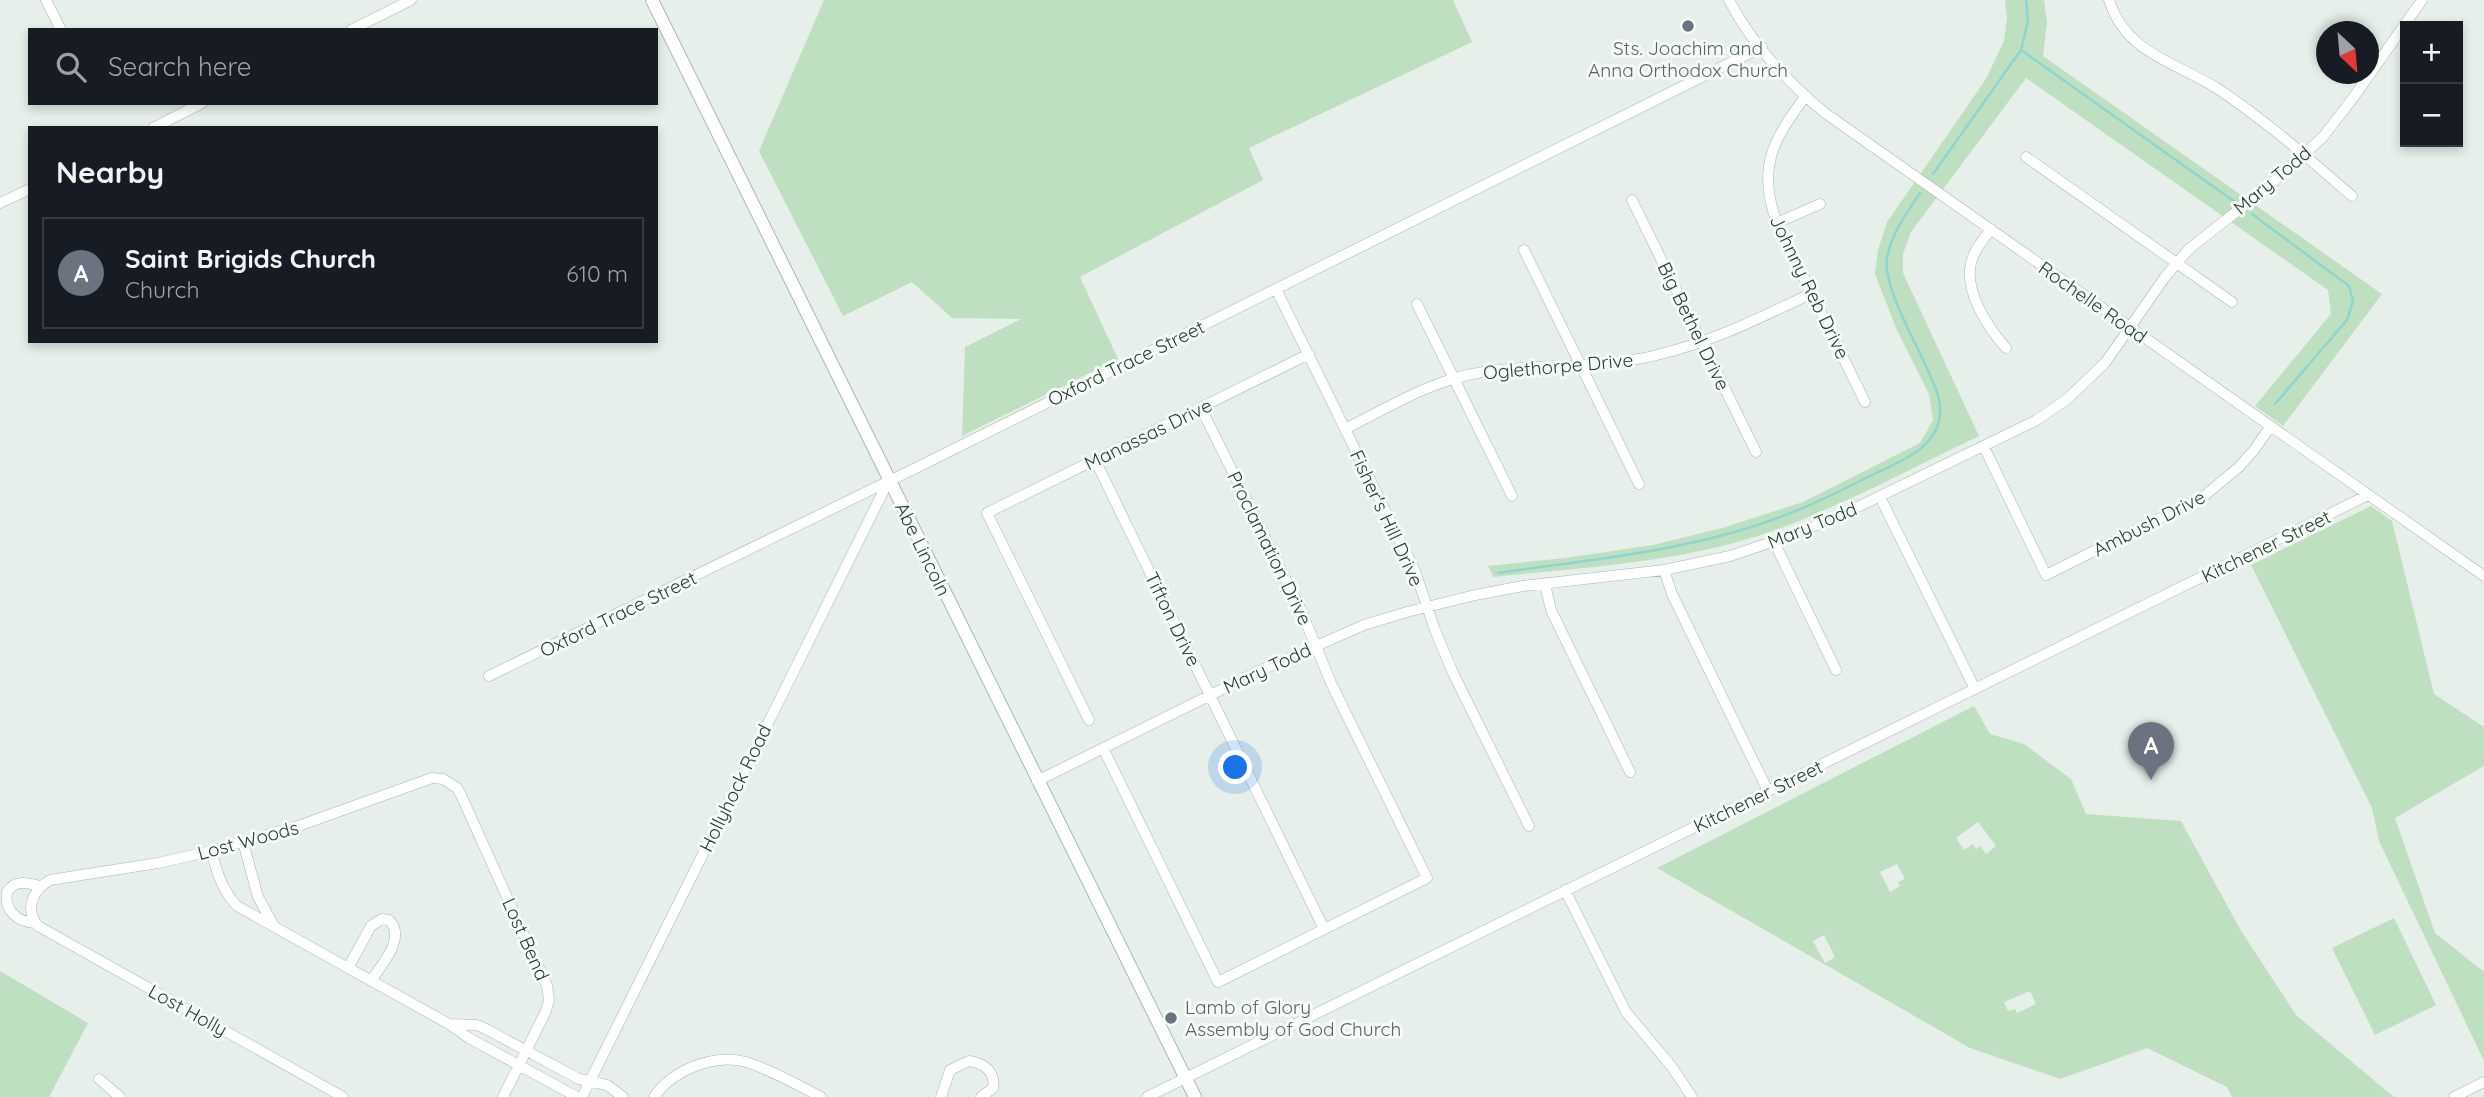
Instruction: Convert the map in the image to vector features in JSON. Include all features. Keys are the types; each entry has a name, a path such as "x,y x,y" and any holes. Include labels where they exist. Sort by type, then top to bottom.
{"street":[{"path":"46,0 60,28"},
{"path":"355,28 411,0"},
{"name":"Abe Lincoln","path":"652,0 1195,1097"},
{"name":"Rochelle Road","path":"1729,0 1762,47 1825,113 2484,576"},
{"path":"2109,0 2119,23 2140,45 2171,66 2218,89 2305,155 2352,196"},
{"name":"Mary Todd","path":"1037,781 1209,695 1364,625 1475,595 1664,570 1730,556 1774,542 1880,496 2035,421 2066,400 2105,363 2177,263 2204,236 2264,190 2323,137 2422,0"},
{"name":"Oxford Trace Street","path":"489,676 1762,47"},
{"name":"Johnny Reb Drive","path":"1806,96 1777,138 1768,164 1768,193 1777,223 1865,402"},
{"path":"157,126 198,105"},
{"path":"2026,157 2232,302"},
{"path":"0,203 28,190"},
{"name":"Big Bethel Drive","path":"1632,200 1756,452"},
{"path":"1777,223 1820,204"},
{"path":"1991,229 1975,251 1971,261 1970,281 1974,295 1993,332 2006,348"},
{"path":"1524,250 1639,484"},
{"name":"Fisher's Hill Drive","path":"1276,289 1415,571 1453,673 1529,826"},
{"name":"Oglethorpe Drive","path":"1345,429 1431,387 1454,379 1480,372 1514,368 1583,366 1653,356 1729,333 1812,293"},
{"path":"1417,304 1512,496"},
{"name":"Manassas Drive","path":"1089,720 987,513 1309,354"},
{"name":"Proclamation Drive","path":"1201,408 1427,878 1324,929"},
{"name":"Ambush Drive","path":"1984,447 2046,575 2204,496 2239,467 2270,427"},
{"name":"Tifton Drive","path":"1095,460 1324,929"},
{"name":"Hollyhock Road","path":"580,1097 889,480"},
{"name":"Kitchener Street","path":"1147,1097 2368,495"},
{"path":"1880,496 1975,689"},
{"path":"1774,542 1836,670"},
{"path":"1664,570 1672,594 1769,791"},
{"path":"1545,584 1551,610 1630,772"},
{"path":"1103,748 1218,982 1324,929"},
{"name":"Lost Woods","path":"6,898 10,887 16,884 26,882 40,886 50,880 158,863 211,851 356,807 426,780 437,778 450,784"},
{"name":"Lost Bend","path":"450,784 461,795 547,986 549,1000 546,1011 503,1097"},
{"path":"243,842 258,897 274,927"},
{"path":"211,851 221,884 228,896 252,916 580,1097"},
{"path":"35,923 32,902 40,886"},
{"path":"1565,890 1626,1012 1672,1067 1692,1097"},
{"name":"Lost Holly","path":"6,898 8,906 20,920 35,923 343,1097"},
{"path":"348,968 371,926 382,919 389,920 396,931 396,940 371,981"},
{"path":"449,1024 477,1025 579,1079 607,1086 623,1097"},
{"path":"654,1097 667,1082 681,1073 697,1065 721,1060 744,1061 821,1097"},
{"path":"941,1097 950,1070 969,1060 987,1067 992,1074 993,1088 981,1097"},
{"path":"99,1079 120,1097"},
{"path":"2454,1097 2484,1082"}],"green space":[{"path":"824,0 1453,0 1472,42 1249,148 1263,180 1080,277 1118,359 962,436 965,347 1021,319 952,318 912,282 843,316 759,151"},
{"path":"2005,0 2044,0 2047,23 2043,56 2382,294 2283,426 2255,406 2331,314 2328,290 2026,78 1911,232 1903,254 1903,273 1979,436 1831,507 1746,539 1711,549 1639,562 1494,577 1488,566 1653,545 1722,528 1803,502 1920,443 1933,420 1929,394 1896,328 1875,274 1878,250 1887,222 1986,79 2004,41 2007,17"},
{"path":"2371,506 2392,521 2434,694 2484,727 2484,766 2395,818 2435,933 2484,972 2484,1061 2379,841 2372,808 2251,565"},
{"path":"1974,706 1990,734 2024,744 2071,779 2086,814 2181,821 2240,929 2296,1015 2394,1097 2232,1097 2227,1087 2147,1048 2060,1079 1970,1048 1657,868","holes":["1978,822 1996,846 1986,854 1980,846 1976,849 1973,844 1964,850 1956,838","1897,864 1905,879 1898,882 1900,886 1890,892 1880,872","1824,935 1835,957 1825,963 1813,941","2030,991 2036,1004 2017,1013 2015,1009 2008,1011 2004,1002"]},
{"path":"2394,918 2436,1005 2375,1035 2332,948"},
{"path":"0,971 88,1023 49,1097 0,1097"}],"waterway":[{"path":"1933,174 2021,50 2028,21 2026,0"},
{"path":"2021,50 2235,202"},
{"path":"1498,573 1649,551 1755,526 1838,492 1904,459 1925,445 1938,425 1939,399 1900,311 1887,270 1892,242 1920,193"},
{"path":"2252,214 2349,286 2353,301 2347,320 2275,404"}],"place":[{"name":"Sts. Joachim and Anna Orthodox Church","path":"1688,26"},
{"name":"Saint Brigids Church","path":"2151,780"},
{"name":"Lamb of Glory Assembly of God Church","path":"1171,1018"}]}
